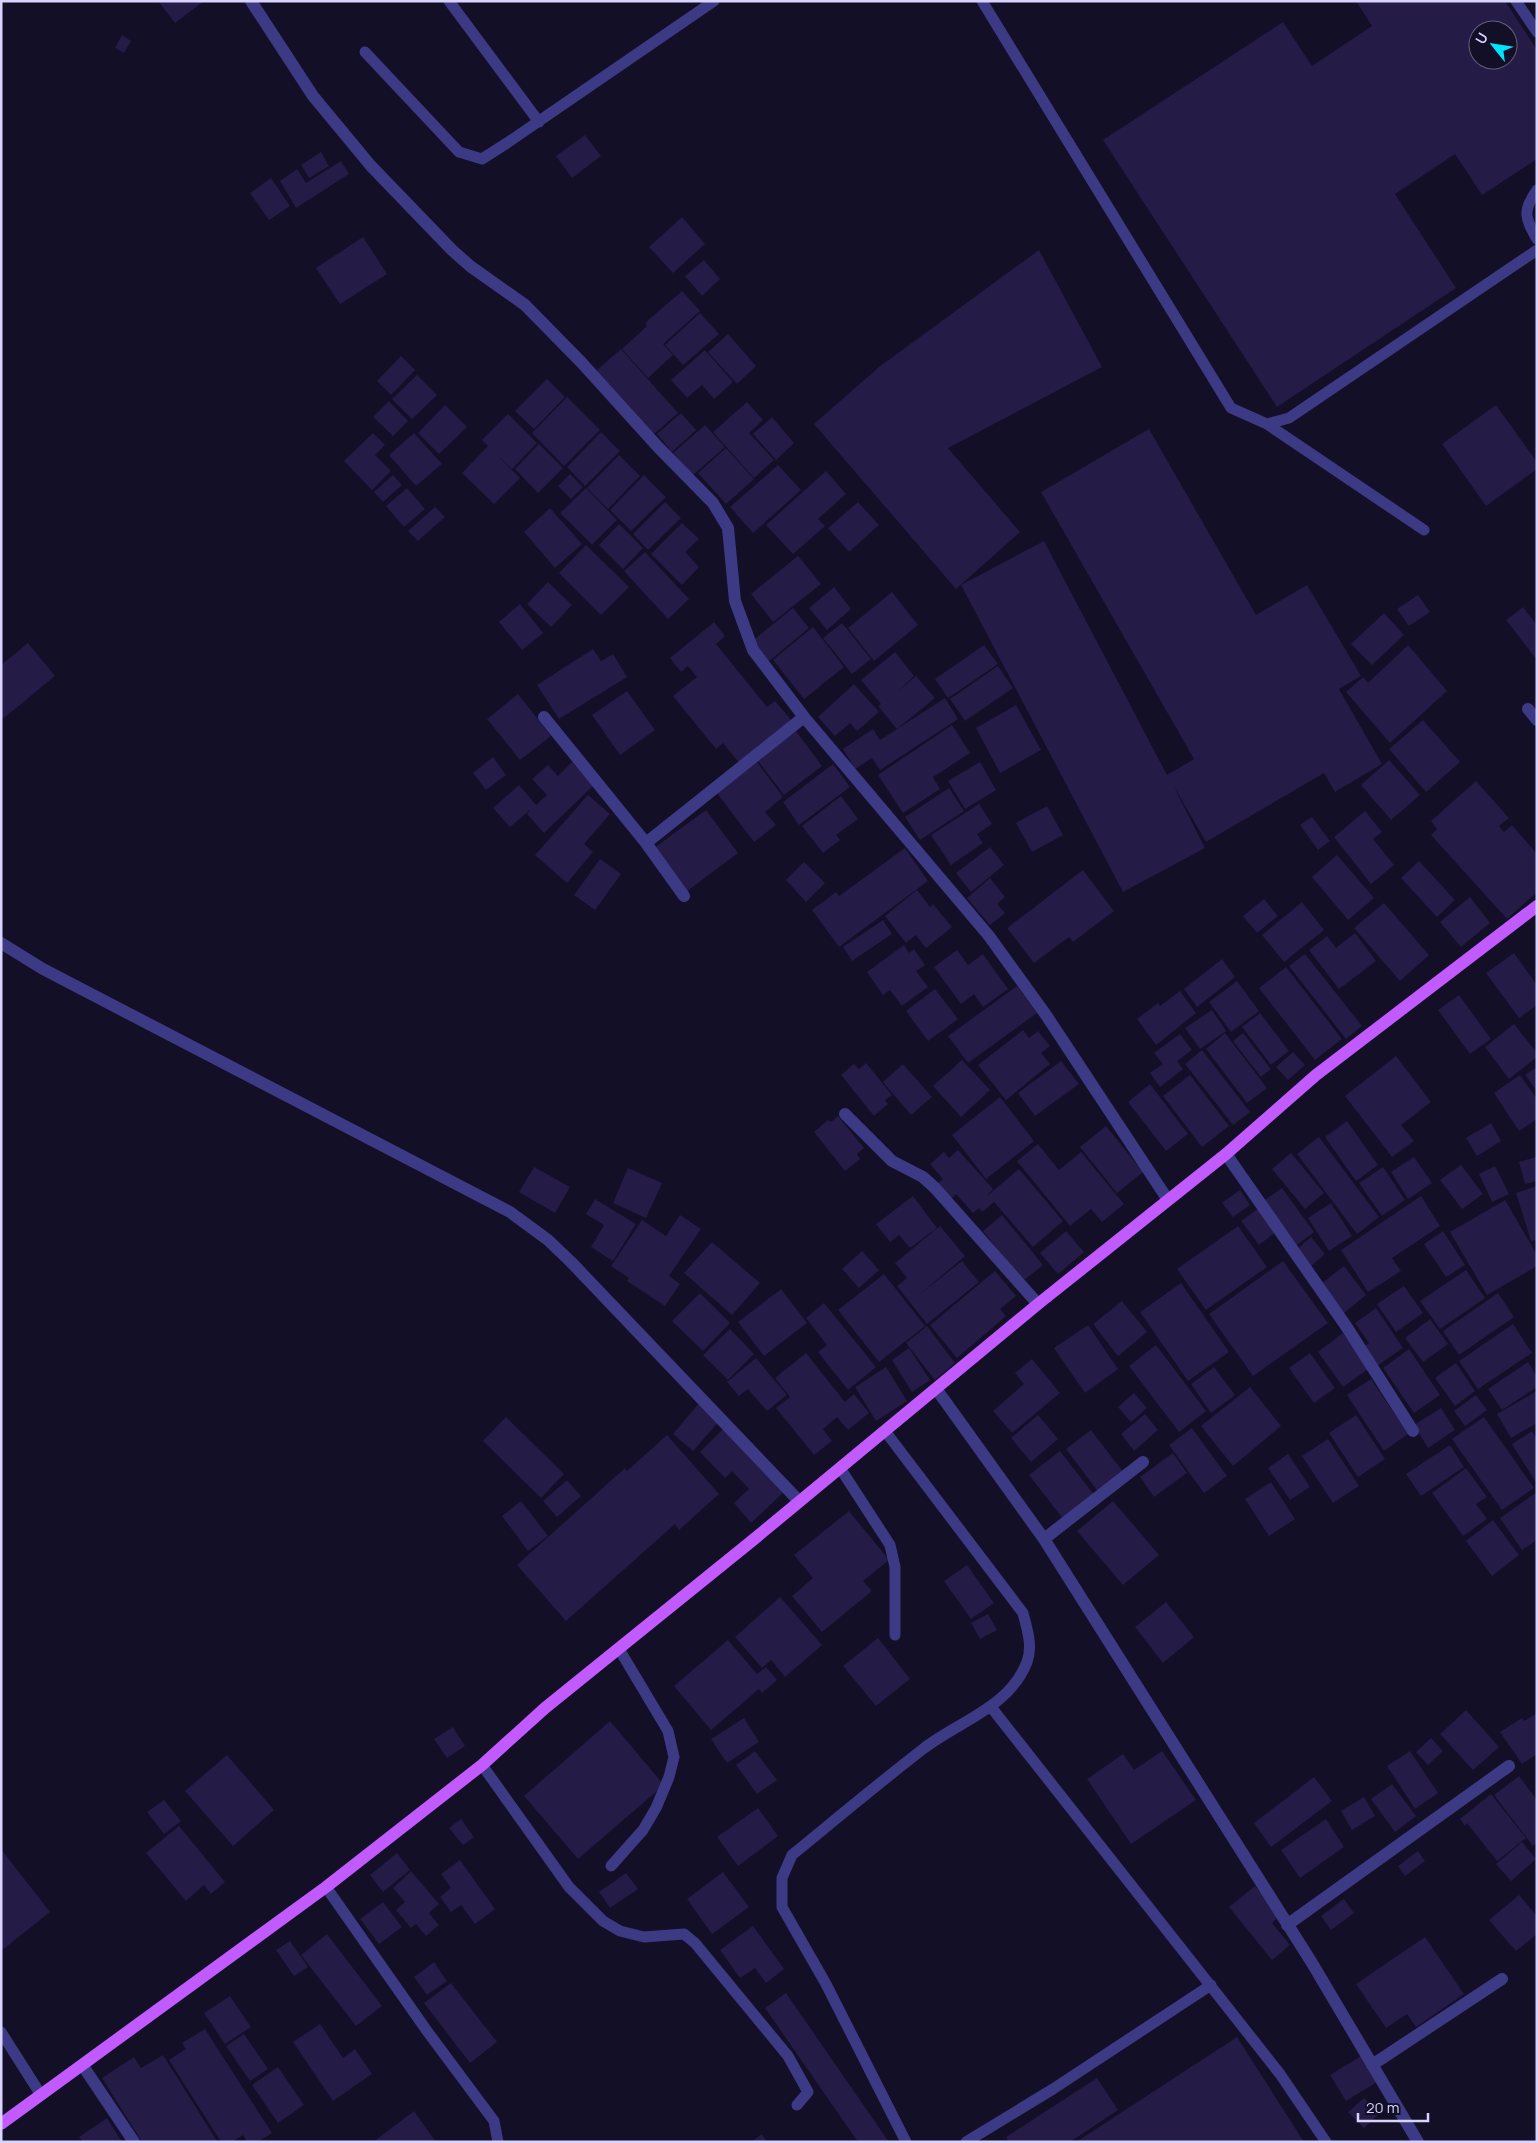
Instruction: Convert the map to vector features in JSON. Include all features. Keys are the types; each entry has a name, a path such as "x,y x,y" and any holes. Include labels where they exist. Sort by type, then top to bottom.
{"main road":[{"path":"1,2124 326,1887 482,1765 545,1708 937,1390 1038,1304 1226,1154 1316,1075 1537,906"}],"street":[{"path":"251,1 313,96 371,166 452,250 470,266 525,305 713,503 728,528 735,601 753,650 804,717 989,936 1046,1015 1168,1200"},
{"path":"1528,709 1537,720"},
{"path":"544,717 646,843 684,896"},
{"path":"646,843 804,717"},
{"path":"1,942 43,969 510,1212 548,1240 571,1262 799,1501"},
{"path":"845,1114 892,1161 923,1177 936,1188 1038,1304"},
{"path":"1226,1154 1346,1326 1413,1431"},
{"path":"937,1390 1044,1539 1312,1963 1418,2142"},
{"path":"1044,1539 1142,1462"},
{"path":"1287,1925 1509,1766"},
{"path":"1372,2065 1502,1979"},
{"path":"83,2066 134,2142"}],"lane":[{"path":"449,1 538,122"},
{"path":"365,52 459,152 482,159 714,1"},
{"path":"982,1 1232,408 1267,424 1424,530"},
{"path":"1516,1 1537,32"},
{"path":"1537,190 1528,202 1526,220 1537,239"},
{"path":"1267,424 1288,418 1537,250"},
{"path":"885,1431 1023,1613 1030,1639 1028,1661 1014,1685 991,1707 925,1747 792,1855 782,1878 782,1907 826,1984 906,2142"},
{"path":"840,1468 890,1545 895,1566 895,1635"},
{"path":"611,1866 643,1830 656,1808 670,1777 674,1757 668,1731 620,1649"},
{"path":"991,1707 1280,2074 1326,2142"},
{"path":"482,1765 569,1887 603,1921 620,1931 644,1937 684,1934 695,1943 788,2056 808,2092 797,2105"},
{"path":"326,1887 426,2031 494,2121 498,2142"},
{"path":"966,2142 1053,2089 1211,1985"},
{"path":"1,2032 41,2095"}],"building":[{"path":"158,1 204,1 175,23"},
{"path":"1356,1 1505,1 1517,20 1468,20 1468,70 1518,70 1518,21 1537,50 1537,159 1482,195 1455,154 1395,194 1456,288 1277,407 1103,140 1283,22 1312,66 1372,26"},
{"path":"122,35 131,41 124,53 115,48"},
{"path":"585,135 601,156 572,178 556,156"},
{"path":"321,152 329,166 309,178 301,165"},
{"path":"341,161 349,174 296,208 280,181 297,169 306,183"},
{"path":"271,178 290,206 269,220 250,193"},
{"path":"682,217 705,244 673,273 649,247"},
{"path":"363,237 387,274 340,304 316,268"},
{"path":"1039,250 1102,367 948,448 1020,532 956,589 814,424 879,367"},
{"path":"704,260 720,279 702,296 685,276"},
{"path":"682,291 700,311 663,344 673,355 648,378 622,349 647,326 645,323"},
{"path":"700,313 719,334 683,365 665,345"},
{"path":"728,334 756,366 737,384 708,352"},
{"path":"621,349 678,413 653,435 596,371"},
{"path":"705,350 733,382 714,399 702,385 687,398 671,380"},
{"path":"401,356 415,370 391,395 377,381"},
{"path":"417,375 437,395 412,419 392,399"},
{"path":"547,379 565,397 534,429 515,411"},
{"path":"567,397 600,430 564,466 532,433"},
{"path":"389,401 408,421 393,436 373,417"},
{"path":"747,402 763,420 749,433 774,460 754,478 713,432"},
{"path":"445,405 467,427 439,454 418,433"},
{"path":"1496,405 1537,462 1537,469 1486,506 1442,444"},
{"path":"681,413 696,430 672,452 657,434"},
{"path":"508,414 537,443 512,469 496,454 520,478 494,504 462,473 488,446 482,440"},
{"path":"772,417 794,443 776,460 753,434"},
{"path":"705,425 725,447 693,475 673,453"},
{"path":"1149,429 1256,615 1307,585 1361,676 1339,689 1382,764 1335,792 1324,773 1206,842 1173,785 1205,848 1123,892 961,585 1044,541 1167,775 1194,759 1041,492"},
{"path":"601,432 620,451 585,486 567,467"},
{"path":"373,433 385,445 375,455 391,471 372,490 344,461"},
{"path":"414,433 442,464 416,486 389,455"},
{"path":"539,444 563,468 538,493 515,469"},
{"path":"726,448 754,479 726,504 698,473"},
{"path":"619,455 640,476 608,509 587,488"},
{"path":"778,465 801,490 753,533 730,507"},
{"path":"826,471 846,494 818,519 825,526 793,554 766,525"},
{"path":"570,474 583,487 571,499 558,486"},
{"path":"393,475 402,485 383,502 374,492"},
{"path":"644,475 666,497 631,531 610,510"},
{"path":"407,488 425,509 404,527 386,506"},
{"path":"586,488 617,520 592,545 560,513"},
{"path":"665,502 681,518 648,550 633,534"},
{"path":"858,502 879,525 849,552 828,528"},
{"path":"435,507 445,517 418,541 408,531"},
{"path":"550,508 582,544 555,568 524,532"},
{"path":"682,523 699,539 685,552 699,567 682,585 651,554"},
{"path":"619,524 643,548 623,569 599,545"},
{"path":"586,545 629,587 601,615 559,573"},
{"path":"645,552 689,599 668,619 624,571"},
{"path":"798,556 821,584 773,622 751,594"},
{"path":"548,582 572,605 551,627 527,604"},
{"path":"834,587 851,609 827,630 809,608"},
{"path":"892,592 918,625 874,661 848,628"},
{"path":"1418,595 1430,612 1409,626 1397,609"},
{"path":"520,604 543,633 522,650 499,622"},
{"path":"1523,607 1537,625 1537,660 1506,620"},
{"path":"793,608 809,628 768,662 751,642"},
{"path":"1384,613 1404,635 1372,665 1351,644"},
{"path":"714,622 725,636 716,644 767,707 775,701 792,721 740,764 723,743 716,749 673,696 697,677 688,666 681,672 670,658"},
{"path":"842,623 871,659 852,674 823,638"},
{"path":"813,627 844,667 804,699 773,660"},
{"path":"28,643 55,676 4,718 1,716 1,665"},
{"path":"984,645 998,664 948,698 935,679"},
{"path":"1408,645 1447,691 1390,743 1346,692 1363,677 1368,683"},
{"path":"593,649 601,661 613,654 627,677 559,719 537,685"},
{"path":"895,652 914,676 897,692 916,676 935,698 897,729 878,706 881,704 861,680"},
{"path":"998,666 1013,688 965,721 950,699"},
{"path":"854,684 879,712 857,731 850,723 835,736 818,717"},
{"path":"627,691 655,730 620,755 592,715"},
{"path":"518,694 551,736 520,760 487,719"},
{"path":"945,698 958,719 880,770 872,758 855,769 843,749 873,729 880,740"},
{"path":"1016,705 1041,750 1000,773 976,728"},
{"path":"1423,720 1460,762 1426,792 1389,749"},
{"path":"952,725 970,753 933,777 940,789 903,813 878,775"},
{"path":"796,731 822,766 784,795 758,761"},
{"path":"493,757 506,775 486,790 473,773"},
{"path":"1389,760 1420,795 1391,820 1361,785"},
{"path":"572,762 594,785 544,833 527,814 531,809 510,827 493,808 519,785 536,805 547,795 532,779 548,765 558,776"},
{"path":"757,762 783,797 765,812 776,825 754,842 717,793"},
{"path":"980,762 996,790 965,809 948,781"},
{"path":"833,764 850,787 799,825 783,802"},
{"path":"1476,781 1509,818 1499,826 1504,832 1512,825 1537,854 1537,892 1507,919 1431,835 1437,829 1431,821"},
{"path":"949,788 964,811 920,840 905,817"},
{"path":"588,795 610,814 584,844 593,852 567,883 535,855"},
{"path":"841,796 858,819 836,835 840,840 823,853 802,826"},
{"path":"979,804 992,824 977,834 983,843 951,865 931,835"},
{"path":"1047,806 1063,835 1032,852 1016,823"},
{"path":"706,810 738,853 686,892 654,848"},
{"path":"1365,811 1382,832 1373,839 1394,865 1371,884 1334,837"},
{"path":"1312,817 1330,841 1318,850 1300,825"},
{"path":"990,847 1004,865 971,892 956,873"},
{"path":"905,848 928,881 839,947 812,910 836,892 839,896"},
{"path":"1337,855 1374,898 1348,920 1312,877"},
{"path":"600,859 621,874 595,910 574,895"},
{"path":"1419,861 1455,900 1437,917 1401,878"},
{"path":"804,862 825,883 806,902 786,880"},
{"path":"1083,870 1114,911 1073,942 1069,937 1034,963 1007,928"},
{"path":"990,878 1005,897 997,904 1005,913 990,925 967,898"},
{"path":"917,890 930,907 933,904 952,927 926,948 916,935 906,943 885,916"},
{"path":"1470,897 1490,923 1461,947 1440,922"},
{"path":"1264,899 1278,916 1257,933 1243,916"},
{"path":"1302,902 1324,930 1284,962 1262,935"},
{"path":"1384,903 1429,955 1400,981 1354,928"},
{"path":"883,920 892,934 852,961 843,947"},
{"path":"1355,933 1376,961 1339,989 1309,950 1327,936 1336,948"},
{"path":"904,945 909,953 914,949 925,965 916,971 928,987 902,1006 890,990 883,995 867,972"},
{"path":"957,950 968,965 983,954 1008,989 983,1007 974,994 961,1004 934,967"},
{"path":"1514,953 1537,985 1537,1005 1519,1018 1486,973"},
{"path":"1305,954 1362,1026 1346,1039 1289,966"},
{"path":"1222,959 1235,977 1197,1007 1184,989"},
{"path":"1286,967 1342,1039 1315,1060 1259,988"},
{"path":"1237,981 1259,1011 1231,1032 1209,1002"},
{"path":"1017,986 1037,1013 968,1063 948,1036"},
{"path":"935,989 958,1019 928,1041 906,1011"},
{"path":"1180,991 1196,1013 1156,1045 1137,1019 1158,1003 1160,1006"},
{"path":"1459,995 1491,1039 1470,1054 1438,1010"},
{"path":"1212,1010 1226,1031 1200,1049 1185,1028"},
{"path":"1260,1013 1289,1051 1271,1065 1242,1027"},
{"path":"1514,1024 1537,1053 1537,1057 1509,1079 1485,1047"},
{"path":"1023,1030 1029,1038 1038,1031 1050,1046 1041,1053 1050,1064 1006,1100 978,1065"},
{"path":"1225,1033 1267,1088 1247,1103 1206,1049"},
{"path":"1243,1033 1271,1069 1261,1077 1233,1041"},
{"path":"1180,1034 1192,1050 1177,1061 1183,1069 1160,1087 1150,1073 1163,1064 1154,1053"},
{"path":"1202,1050 1250,1112 1233,1125 1185,1064"},
{"path":"1293,1052 1305,1065 1288,1080 1276,1067"},
{"path":"1396,1056 1431,1102 1401,1125 1414,1141 1392,1157 1345,1096"},
{"path":"962,1060 990,1090 961,1117 933,1086"},
{"path":"1061,1061 1079,1084 1035,1116 1018,1093"},
{"path":"866,1063 892,1095 885,1100 888,1104 874,1116 841,1075 854,1064 859,1069"},
{"path":"903,1064 932,1097 911,1115 883,1082"},
{"path":"1537,1067 1537,1091 1525,1075"},
{"path":"1190,1075 1229,1126 1202,1147 1163,1096"},
{"path":"1520,1075 1537,1099 1537,1119 1519,1131 1494,1093"},
{"path":"1150,1084 1188,1134 1166,1151 1128,1102"},
{"path":"1000,1097 1034,1141 986,1179 952,1135"},
{"path":"838,1116 864,1148 857,1154 860,1159 845,1171 814,1132 828,1120 831,1122"},
{"path":"1347,1121 1378,1165 1356,1181 1325,1137"},
{"path":"1491,1123 1501,1141 1477,1156 1466,1138"},
{"path":"1106,1126 1143,1172 1117,1193 1080,1147"},
{"path":"1319,1137 1379,1217 1357,1234 1297,1154"},
{"path":"1038,1144 1059,1170 1081,1152 1124,1204 1102,1222 1091,1209 1070,1226 1017,1161"},
{"path":"958,1150 993,1189 987,1196 1019,1169 1063,1221 1033,1247 994,1202 982,1212 979,1208 973,1213 956,1194 951,1199 938,1183 943,1179 930,1164 944,1152 949,1158"},
{"path":"1291,1153 1324,1193 1305,1209 1272,1169"},
{"path":"1414,1157 1432,1183 1408,1199 1391,1172"},
{"path":"1536,1157 1537,1181 1525,1184 1519,1162"},
{"path":"1461,1165 1483,1194 1462,1209 1440,1180"},
{"path":"1495,1166 1509,1194 1492,1202 1479,1174"},
{"path":"534,1167 570,1187 555,1213 519,1192"},
{"path":"1383,1167 1405,1200 1382,1216 1359,1183"},
{"path":"628,1168 662,1183 646,1218 613,1203"},
{"path":"1537,1186 1537,1240 1531,1241 1516,1193"},
{"path":"1282,1188 1314,1232 1294,1247 1262,1202"},
{"path":"1240,1190 1250,1205 1233,1217 1222,1203"},
{"path":"913,1196 937,1228 910,1248 899,1235 890,1242 876,1224"},
{"path":"1421,1196 1440,1226 1392,1258 1401,1271 1368,1292 1341,1250"},
{"path":"595,1199 636,1224 613,1261 591,1247 604,1225 586,1214"},
{"path":"1505,1200 1537,1255 1537,1266 1487,1295 1450,1232"},
{"path":"1331,1203 1352,1236 1329,1251 1308,1218"},
{"path":"1259,1208 1276,1232 1259,1245 1241,1221"},
{"path":"680,1215 701,1229 669,1276 680,1284 665,1306 627,1281 629,1278 611,1266 642,1220 666,1236"},
{"path":"1002,1215 1043,1265 1023,1281 983,1231"},
{"path":"940,1226 965,1256 920,1294 962,1261 979,1282 927,1324 897,1286 907,1278 895,1263"},
{"path":"1238,1226 1267,1267 1206,1310 1177,1269"},
{"path":"1066,1231 1084,1252 1058,1274 1040,1253"},
{"path":"1443,1231 1465,1265 1446,1277 1424,1244"},
{"path":"1311,1237 1325,1254 1311,1266 1297,1249"},
{"path":"712,1242 760,1283 732,1315 684,1273"},
{"path":"862,1251 879,1270 859,1288 842,1269"},
{"path":"1283,1261 1328,1323 1253,1376 1209,1314"},
{"path":"1344,1266 1366,1295 1344,1313 1321,1284"},
{"path":"1466,1270 1485,1298 1440,1329 1420,1301"},
{"path":"995,1271 1016,1296 1000,1309 1006,1316 957,1358 930,1325"},
{"path":"884,1274 925,1326 879,1362 838,1310"},
{"path":"1181,1283 1229,1352 1188,1381 1140,1312"},
{"path":"1404,1286 1423,1313 1396,1332 1377,1304"},
{"path":"781,1289 807,1323 764,1356 738,1322"},
{"path":"700,1293 730,1323 703,1351 672,1321"},
{"path":"1498,1293 1514,1317 1459,1355 1443,1331"},
{"path":"1122,1301 1147,1332 1118,1356 1093,1324"},
{"path":"824,1303 876,1367 848,1390 818,1352 827,1345 806,1318"},
{"path":"1376,1308 1403,1348 1377,1366 1363,1347 1369,1343 1355,1323"},
{"path":"1430,1319 1448,1344 1423,1362 1405,1338"},
{"path":"1513,1324 1532,1353 1478,1389 1459,1361"},
{"path":"1088,1325 1118,1369 1085,1393 1054,1348"},
{"path":"927,1326 955,1363 935,1380 906,1343"},
{"path":"730,1329 754,1354 728,1380 703,1355"},
{"path":"1343,1333 1368,1369 1343,1387 1318,1352"},
{"path":"1156,1345 1206,1411 1179,1432 1129,1366"},
{"path":"909,1348 930,1380 912,1392 892,1360"},
{"path":"1409,1349 1440,1395 1414,1413 1383,1368"},
{"path":"806,1353 845,1402 854,1394 869,1413 848,1430 837,1417 823,1429 832,1441 814,1455 776,1408 790,1397 775,1378"},
{"path":"1310,1353 1335,1388 1314,1403 1289,1368"},
{"path":"756,1358 787,1395 767,1411 748,1389 739,1396 727,1382"},
{"path":"1032,1359 1060,1393 1012,1433 993,1411 1024,1384 1015,1373"},
{"path":"1528,1362 1537,1377 1537,1387 1502,1410 1488,1389"},
{"path":"1456,1363 1475,1391 1455,1406 1435,1378"},
{"path":"886,1367 907,1401 876,1421 855,1387"},
{"path":"1214,1367 1235,1395 1211,1413 1191,1384"},
{"path":"1371,1379 1408,1434 1384,1451 1347,1395"},
{"path":"1250,1387 1281,1426 1233,1466 1201,1426"},
{"path":"1537,1391 1537,1423 1511,1438 1497,1414"},
{"path":"1134,1393 1147,1408 1131,1422 1118,1407"},
{"path":"1476,1395 1487,1410 1465,1426 1454,1411"},
{"path":"700,1402 720,1420 693,1451 673,1434"},
{"path":"1441,1408 1455,1430 1428,1448 1414,1425"},
{"path":"1145,1414 1158,1430 1134,1451 1121,1434"},
{"path":"1038,1415 1058,1439 1031,1462 1011,1438"},
{"path":"1356,1415 1385,1459 1358,1477 1329,1433"},
{"path":"506,1417 564,1474 541,1498 483,1441"},
{"path":"1484,1417 1534,1488 1502,1510 1452,1439"},
{"path":"725,1427 785,1491 751,1523 734,1503 749,1489 732,1471 725,1478 700,1452"},
{"path":"1192,1428 1227,1476 1204,1493 1169,1445"},
{"path":"1091,1430 1124,1473 1099,1493 1066,1449"},
{"path":"1532,1431 1537,1439 1537,1484 1512,1444"},
{"path":"667,1435 719,1494 679,1530 675,1524 566,1621 517,1565 625,1468 627,1471"},
{"path":"1328,1439 1359,1486 1333,1503 1302,1456"},
{"path":"1450,1445 1464,1467 1421,1496 1406,1474"},
{"path":"1060,1451 1095,1496 1064,1520 1029,1475"},
{"path":"1173,1453 1187,1473 1154,1497 1140,1477"},
{"path":"1288,1454 1310,1487 1290,1500 1268,1468"},
{"path":"1466,1468 1487,1497 1476,1504 1487,1519 1463,1536 1432,1493"},
{"path":"567,1480 581,1496 557,1517 543,1501"},
{"path":"1271,1482 1295,1519 1269,1536 1245,1499"},
{"path":"1537,1492 1537,1540 1522,1550 1500,1518"},
{"path":"521,1501 548,1536 528,1551 502,1516"},
{"path":"1113,1501 1159,1555 1123,1585 1077,1531"},
{"path":"849,1511 889,1560 863,1581 872,1591 822,1632 792,1596 813,1578 794,1555"},
{"path":"1493,1520 1519,1555 1492,1576 1466,1541"},
{"path":"967,1565 994,1603 971,1619 944,1581"},
{"path":"780,1597 822,1645 785,1677 771,1660 762,1668 735,1637"},
{"path":"1166,1602 1194,1637 1163,1663 1135,1627"},
{"path":"988,1614 997,1630 980,1639 971,1623"},
{"path":"878,1638 910,1679 876,1706 843,1666"},
{"path":"728,1640 757,1674 766,1667 777,1680 762,1693 759,1689 711,1730 674,1686"},
{"path":"1466,1710 1499,1747 1473,1770 1440,1734"},
{"path":"1537,1713 1537,1754 1522,1764 1500,1732 1522,1718 1524,1721"},
{"path":"744,1718 759,1742 727,1763 711,1739"},
{"path":"610,1721 664,1785 578,1859 524,1796"},
{"path":"453,1727 465,1746 447,1758 434,1739"},
{"path":"1431,1738 1443,1751 1428,1765 1416,1752"},
{"path":"755,1751 777,1780 757,1794 736,1765"},
{"path":"1162,1751 1196,1800 1131,1844 1087,1779 1123,1754 1134,1770"},
{"path":"1410,1751 1438,1793 1415,1809 1387,1766"},
{"path":"227,1755 274,1810 233,1846 185,1791"},
{"path":"1519,1776 1537,1800 1537,1843 1533,1846 1494,1795"},
{"path":"1314,1777 1332,1801 1271,1847 1254,1823"},
{"path":"1392,1784 1416,1816 1395,1832 1371,1799"},
{"path":"1491,1794 1526,1838 1497,1861 1467,1823 1465,1826 1460,1819"},
{"path":"1364,1797 1375,1816 1352,1830 1341,1811"},
{"path":"164,1800 181,1821 164,1834 147,1812"},
{"path":"758,1808 778,1836 738,1866 717,1837"},
{"path":"461,1819 474,1837 463,1845 449,1828"},
{"path":"1326,1819 1344,1847 1300,1878 1281,1850"},
{"path":"179,1826 225,1882 211,1894 204,1885 186,1901 146,1853"},
{"path":"1522,1842 1536,1859 1511,1881 1496,1864"},
{"path":"1,1849 50,1912 1,1951"},
{"path":"1418,1851 1425,1861 1405,1876 1398,1866"},
{"path":"397,1853 410,1870 383,1892 370,1875"},
{"path":"460,1860 495,1909 475,1924 461,1905 451,1912 440,1897 451,1888 441,1874"},
{"path":"411,1871 439,1904 429,1913 439,1925 426,1936 416,1924 411,1928 396,1910 405,1902 393,1888"},
{"path":"723,1872 749,1907 712,1934 687,1899"},
{"path":"626,1873 638,1889 610,1908 599,1892"},
{"path":"1255,1886 1280,1916 1272,1923 1290,1945 1272,1960 1229,1907"},
{"path":"1519,1895 1537,1916 1537,1934 1516,1951 1489,1920"},
{"path":"1344,1899 1354,1913 1331,1930 1321,1916"},
{"path":"383,1902 402,1927 379,1944 360,1919"},
{"path":"753,1926 784,1969 766,1983 755,1968 740,1978 720,1950"},
{"path":"327,1934 382,2006 356,2026 301,1955"},
{"path":"1425,1937 1464,1994 1416,2027 1407,2014 1386,2028 1356,1984"},
{"path":"290,1941 308,1967 294,1976 276,1950"},
{"path":"434,1962 447,1981 427,1995 414,1977"},
{"path":"451,1983 497,2042 470,2063 424,2003"},
{"path":"786,1993 889,2142 858,2142 765,2008"},
{"path":"230,1996 251,2027 225,2044 204,2013"},
{"path":"320,2024 343,2058 355,2049 372,2074 333,2101 293,2042"},
{"path":"205,2029 272,2133 258,2142 247,2142 243,2135 232,2142 221,2142 169,2060 186,2049 182,2043"},
{"path":"244,2034 268,2069 250,2081 226,2046"},
{"path":"1237,2037 1304,2142 1076,2142"},
{"path":"163,2055 216,2142 142,2142 102,2078 134,2057 141,2068"},
{"path":"1361,2056 1377,2082 1346,2101 1330,2075"},
{"path":"278,2067 304,2105 278,2123 252,2085"},
{"path":"1097,2078 1118,2110 1070,2142 1009,2142 1006,2137"},
{"path":"1364,2098 1379,2114 1364,2128 1348,2112"},
{"path":"414,2111 436,2142 373,2142"},
{"path":"107,2118 122,2142 83,2142 79,2137"},
{"path":"762,2134 767,2142 751,2142"}]}
